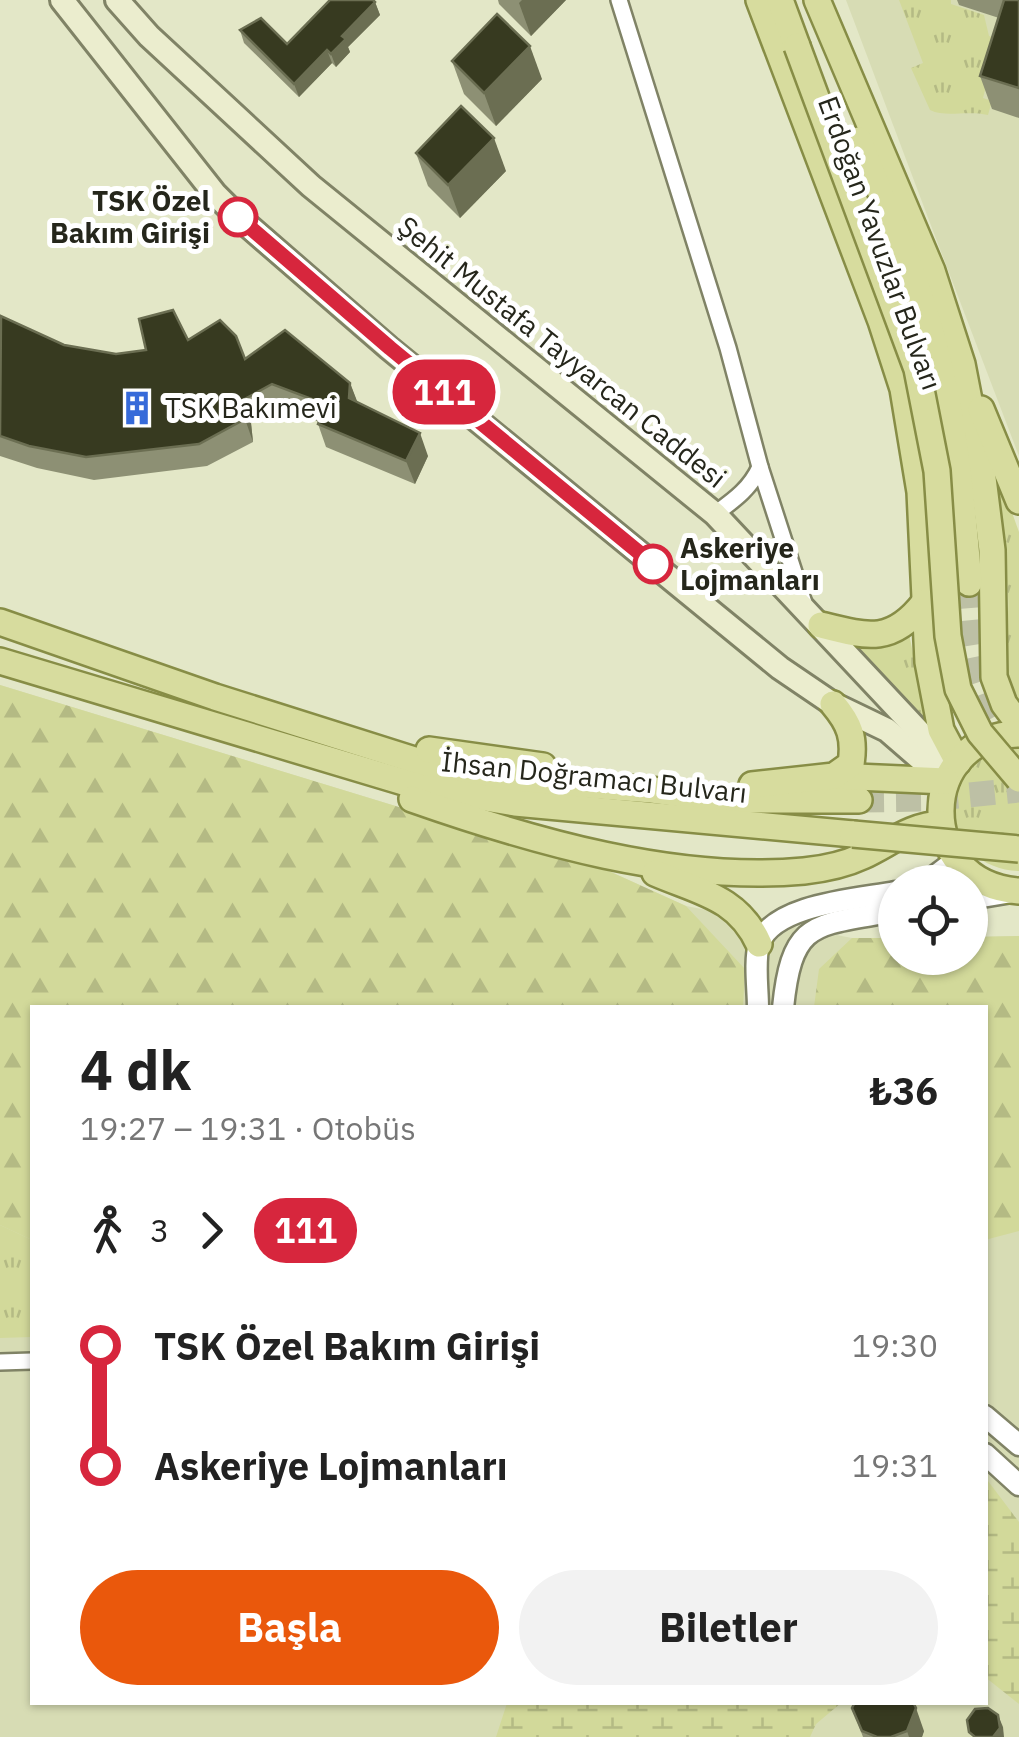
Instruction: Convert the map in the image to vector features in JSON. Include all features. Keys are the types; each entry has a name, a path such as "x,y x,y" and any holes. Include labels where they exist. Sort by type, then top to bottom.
{"main road":[{"path":"62,0 215,194 238,217 404,360 780,668 833,704 887,730 952,772"},
{"name":"Şehit Mustafa Tayyarcan Caddesi","path":"117,0 148,36 311,186 716,514 925,738 952,772"},
{"name":"Erdoğan Yavuzlar Bulvarı","path":"760,0 903,389 920,492 926,644 952,772"},
{"path":"780,0 917,370 938,472 948,636 958,689 980,732 1019,779"},
{"name":"Erdoğan Yavuzlar Bulvarı","path":"814,0 932,270 962,364 981,462 992,550 994,677 1004,704 1019,724"},
{"name":"Erdoğan Yavuzlar Bulvarı","path":"814,0 843,96 926,314 957,456 969,583"},
{"path":"962,364 1019,501"},
{"path":"813,616 861,634 888,634 908,622 924,603"},
{"name":"İhsan Doğramacı Bulvarı","path":"0,622 419,764 480,777 652,790 727,800 859,800"},
{"name":"İhsan Doğramacı Bulvarı","path":"0,661 181,718 420,787 474,798 1019,849"},
{"path":"933,692 967,701 981,694 994,677"},
{"path":"215,697 447,754 760,786 834,776 952,772"},
{"path":"833,704 846,720 854,742 851,764 834,776"},
{"path":"181,718 537,839 690,868 803,871 860,858 916,828 941,824"},
{"path":"1018,891 983,882 956,860 941,824 940,810 952,772 985,741 1019,734"},
{"path":"618,857 725,903 750,923 759,944"}],"street":[{"path":"618,0 728,348 760,467 813,616"},
{"path":"716,514 741,495 760,467"},
{"path":"949,865 956,860"},
{"path":"988,896 1018,891"},
{"path":"758,1005 759,944 778,921 790,914 878,896"},
{"path":"783,1005 786,975 803,936 816,928 878,915"},
{"path":"758,978 786,975"},
{"path":"0,1354 30,1352"},
{"path":"0,1362 30,1361"},
{"path":"988,1419 1019,1446"},
{"path":"988,1457 1019,1486"}],"shaded area":[{"path":"846,0 1019,0 1019,456 927,215"},
{"path":"0,685 611,872 686,906 852,938 878,938 878,975 988,975 988,937 1019,936 1019,1737 0,1737"}],"green space":[{"path":"899,0 951,0 951,4 984,15 989,36 998,39 983,98 992,101 988,115 930,110 911,68 923,63"},
{"path":"1004,490 1019,532 1019,705 1006,666 1008,596 999,492"},
{"path":"909,634 928,725 854,645 889,644"},
{"path":"0,685 611,872 686,906 745,969 743,1005 30,1005 30,1239 0,1225"},
{"path":"1019,741 1019,871 993,866 971,851 956,830 952,803 967,764"},
{"path":"1019,936 1019,1231 988,1239 988,1005 814,1005 819,969 852,938 878,938 878,975 988,975 988,937"},
{"path":"0,1225 30,1239 30,1337 0,1338"},
{"path":"988,1481 1019,1522 1019,1704 988,1679"},
{"path":"506,1705 839,1705 816,1724 810,1737 496,1737"}],"building":[{"path":"330,0 375,2 342,36 346,39 331,54 327,50 294,84 240,30 261,18 287,44"},
{"path":"1004,0 1019,0 1019,88 980,76"},
{"path":"497,14 530,46 484,93 452,61"},
{"path":"461,106 494,138 448,185 416,153"},
{"name":"TSK Bakımevi","path":"173,310 188,340 220,320 236,336 245,359 285,330 350,383 349,398 420,433 406,461 318,424 325,404 272,384 243,400 245,419 199,444 86,457 0,436 1,316 64,345 116,354 146,350 139,319"},
{"path":"852,1708 916,1708 907,1731 877,1737 862,1731"},
{"path":"988,1708 998,1715 1000,1728 993,1737 975,1737 969,1732 967,1720 975,1709"}],"tunnel":[{"path":"969,583 980,669 994,707 1019,745"},
{"path":"859,800 928,799 1019,790"}],"bus line":[{"name":"111","path":"238,217 653,564"}],"place":[{"name":"TSK Özel Bakım Girişi","path":"238,217"},
{"name":"TSK Bakımevi","path":"137,408"},
{"name":"Askeriye Lojmanları","path":"653,564"}]}
